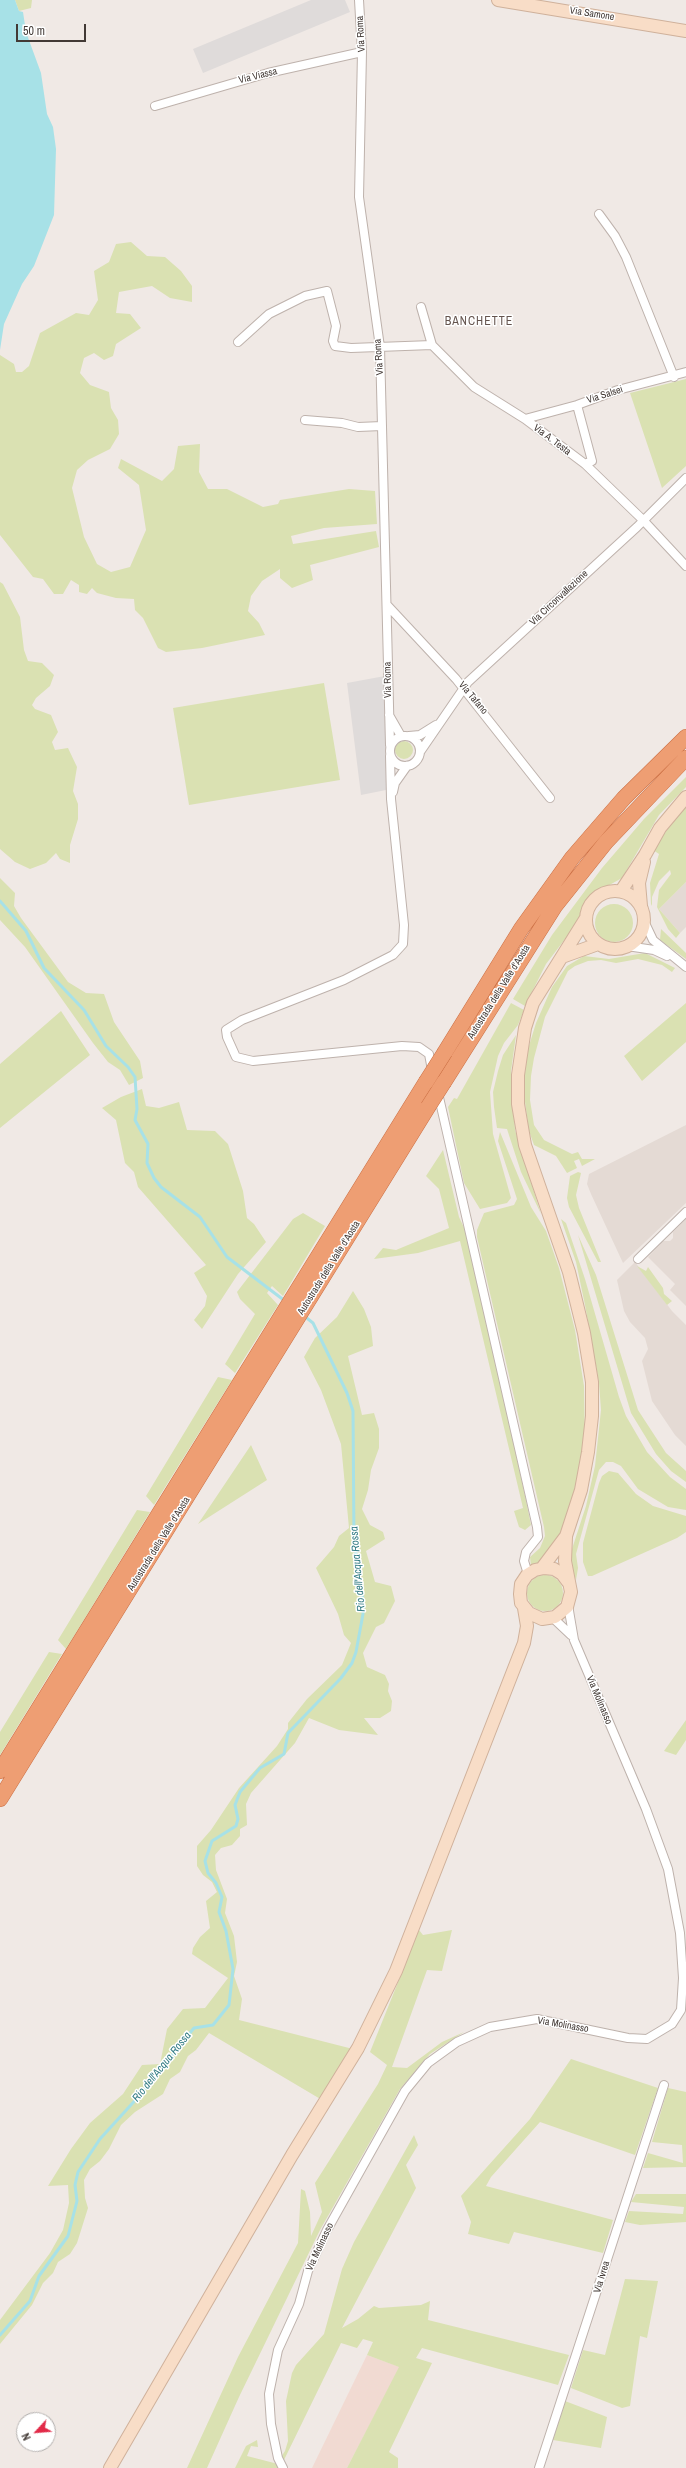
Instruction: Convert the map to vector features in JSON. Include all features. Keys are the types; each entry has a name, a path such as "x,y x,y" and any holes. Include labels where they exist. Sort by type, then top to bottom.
{"highway":[{"name":"Autostrada della Valle d'Aosta","path":"0,1799 73,1669 75,1650 163,1508 240,1397 258,1382 344,1245 346,1227 426,1082 521,929 572,858 624,798 686,738"},
{"name":"Autostrada della Valle d'Aosta","path":"0,1771 73,1669 88,1659 171,1525 240,1397 243,1377 330,1237 346,1227 428,1107 555,906 606,842 686,758"}],"main road":[{"name":"Via Samone","path":"498,0 686,31"},
{"path":"620,891 645,855 660,828 686,798"},
{"path":"586,918 589,932 598,944 611,949 627,946 637,938 644,921 639,883 645,855"},
{"path":"524,1643 535,1627 561,1613 568,1605 571,1592 565,1561 566,1536 581,1490 588,1452 592,1382 584,1333 569,1272 525,1145 518,1104 518,1075 525,1028 533,1003 586,918 594,899 608,892 620,891 631,896 641,906"},
{"path":"562,957 598,944"},
{"path":"110,2468 292,2155 358,2048 396,1971 524,1643 527,1626 520,1591 522,1582 528,1574 542,1568 566,1536"},
{"path":"542,1568 558,1571 568,1582"},
{"path":"524,1608 534,1616 550,1618"}],"street":[{"name":"Via Roma","path":"359,0 362,52 362,112 359,197 380,347 390,745"},
{"name":"Via Viassa","path":"155,106 268,73 362,52"},
{"path":"599,214 615,236 626,257 674,377"},
{"path":"238,342 269,314 306,296 326,291 336,326 333,341 335,346 351,348 432,345 420,307"},
{"name":"Via A. Testa","path":"432,345 474,387 525,419 584,464 643,520 686,566"},
{"name":"Via Salsei","path":"525,419 618,390 674,377 686,372"},
{"path":"577,404 592,461 584,464"},
{"path":"305,420 342,423 358,427 382,426"},
{"name":"Via Circonvallazione","path":"420,752 464,688 490,661 643,520 686,478"},
{"name":"Via Tafano","path":"387,605 464,688 550,798"},
{"name":"Via Roma","path":"389,714 405,736"},
{"name":"Via Circonvallazione","path":"405,736 420,735 438,724"},
{"path":"390,799 395,783 407,766 416,761 420,752 418,742 405,736 397,737 390,745 390,799 404,925 402,944 393,955 344,980 232,1026 226,1030 228,1044 236,1057 252,1061 412,1046 419,1047 429,1054 537,1527 538,1537 526,1552 524,1561 528,1574"},
{"path":"390,756 399,765 407,766"},
{"path":"644,921 653,940 677,961"},
{"path":"627,946 654,950 686,966"},
{"path":"638,1259 686,1212"},
{"path":"568,1605 574,1640"},
{"path":"550,1618 565,1627 574,1640"},
{"name":"Via Molinasso","path":"283,2468 278,2458 271,2424 269,2394 278,2350 299,2304 308,2271 327,2230 405,2091 428,2063 457,2042 490,2027 537,2019 628,2038 646,2039 672,2024 681,2010 683,1978 680,1933 668,1869 646,1809 574,1640"},
{"name":"Via Ivrea","path":"539,2468 664,2085"}],"shaded area":[{"path":"311,0 345,0 350,12 203,73 193,49"},
{"path":"385,676 386,790 361,795 347,683"},
{"path":"686,882 686,927 680,933 659,909"},
{"path":"686,1125 686,1203 623,1263 587,1184 589,1174"},
{"path":"686,1219 686,1306 670,1290 675,1284 648,1257 663,1241 670,1241 673,1238 673,1232"},
{"path":"635,1262 672,1311 686,1325 686,1446 675,1435 652,1401 642,1361 648,1349 645,1338 630,1322 624,1311 617,1280"},
{"path":"367,2355 400,2367 347,2468 312,2468"}],"green space":[{"path":"15,0 32,0 31,8 19,11"},
{"path":"131,242 147,256 165,257 181,271 192,286 192,302 170,298 152,286 119,292 116,313 130,314 141,328 116,344 113,356 104,360 94,353 84,358 80,373 90,385 109,392 111,408 118,420 119,434 110,449 88,460 77,470 72,488 84,537 97,564 111,572 130,567 146,530 139,485 118,468 121,459 162,481 174,469 178,446 200,444 199,472 208,489 227,489 263,507 278,504 280,500 349,489 375,491 377,524 324,528 291,536 293,544 376,531 379,547 310,565 313,580 292,588 280,578 280,569 262,581 251,596 248,611 259,623 265,635 202,648 166,652 158,648 143,618 135,610 134,599 116,598 97,593 92,588 87,594 79,592 79,585 71,580 63,594 54,594 43,579 33,577 0,535 0,355 14,364 16,372 22,372 29,366 40,333 76,313 89,315 98,300 94,271 109,262 116,244"},
{"path":"686,379 686,466 662,488 630,393"},
{"path":"0,582 3,584 20,617 24,650 28,661 42,663 54,675 50,686 36,698 32,705 35,709 51,715 58,732 52,742 55,750 68,748 77,767 73,791 78,804 78,819 70,845 70,863 60,859 56,853 46,863 30,869 15,862 0,849"},
{"path":"324,683 340,780 189,805 173,708"},
{"path":"400,741 408,741 413,746 411,757 408,759 400,759 395,754 395,746"},
{"path":"686,777 686,787 659,815 622,878 595,893 586,900 578,922 546,964 525,1006 513,999 552,935 602,868 644,819"},
{"path":"686,807 686,882 659,909 680,933 676,938 668,929 657,907 659,890 671,874 670,870 659,881 652,897 652,906 650,883 659,854 653,850 676,817"},
{"path":"0,878 15,893 14,906 21,918 68,982 86,993 104,994 114,1022 140,1061 143,1078 129,1085 120,1070 108,1062 25,947 0,920"},
{"path":"614,904 627,910 633,923 627,936 614,942 601,936 595,923 601,910"},
{"path":"661,929 686,953 686,959 660,940"},
{"path":"645,953 675,968 672,972 662,965 638,959 616,963 601,960 588,961 575,966 568,971 545,1017 534,1058 531,1076 530,1100 534,1125 544,1140 572,1154 578,1152 582,1159 595,1159 582,1166 579,1159 574,1161 577,1168 567,1173 556,1156 534,1145 529,1131 525,1102 525,1073 528,1049 536,1023 552,987 567,966 584,956 609,959"},
{"path":"511,1003 524,1010 518,1025 504,1043 498,1056 490,1092 493,1134 511,1198 507,1203 480,1209 464,1183 448,1107 454,1098 457,1099"},
{"path":"686,1003 686,1042 642,1081 624,1056"},
{"path":"61,1011 90,1055 0,1128 0,1064"},
{"path":"516,1035 511,1071 515,1130 541,1214 521,1172 507,1129 497,1128 494,1107 493,1092 498,1071 503,1055"},
{"path":"142,1089 146,1106 159,1108 179,1102 187,1130 215,1131 228,1144 243,1191 247,1218 254,1224 266,1242 238,1274 202,1329 194,1320 205,1306 207,1296 194,1273 206,1265 138,1187 134,1172 125,1163 116,1120 102,1108 121,1097"},
{"path":"500,1132 531,1207 546,1231 559,1268 575,1330 584,1386 585,1440 572,1507 559,1543 537,1565 531,1566 530,1557 540,1548 545,1536 544,1527 477,1237 477,1230 484,1213 514,1205 517,1199 498,1141"},
{"path":"443,1150 459,1217 467,1234 526,1500 531,1525 525,1530 519,1527 514,1511 523,1508 460,1241 418,1253 374,1259 383,1248 396,1250 449,1228 439,1189 426,1176"},
{"path":"578,1172 581,1173 576,1195 579,1208 601,1262 598,1262 569,1207 567,1198 570,1176"},
{"path":"303,1213 325,1226 283,1296 272,1286 267,1293 278,1305 235,1373 225,1364 255,1314 240,1299 237,1292 293,1219"},
{"path":"561,1219 566,1223 585,1279 619,1397 626,1416 647,1452 670,1477 686,1489 686,1510 668,1507 638,1489 621,1466 613,1462 606,1462 599,1470 576,1554 578,1568 576,1580 572,1568 571,1552 586,1506 595,1466 601,1410 599,1383 576,1262"},
{"path":"578,1235 596,1275 638,1410 666,1453 686,1471 686,1482 671,1471 656,1454 631,1413"},
{"path":"637,1266 646,1271 648,1267 663,1288 664,1294 672,1301 667,1305"},
{"path":"353,1291 364,1309 371,1327 373,1346 348,1356 362,1415 374,1413 379,1429 379,1448 371,1470 368,1490 362,1509 370,1525 383,1532 385,1539 366,1551 375,1582 391,1586 395,1601 384,1623 376,1627 363,1653 367,1667 385,1675 389,1684 388,1691 392,1701 391,1711 380,1718 364,1718 378,1735 339,1730 309,1718 295,1743 251,1793 246,1804 247,1825 240,1829 240,1836 232,1845 221,1848 215,1855 216,1870 227,1899 225,1913 234,1936 237,1962 234,1976 242,1999 239,2020 353,2049 322,2100 209,2033 196,2050 188,2056 180,2072 170,2079 163,2094 135,2112 121,2125 109,2149 100,2161 90,2169 84,2180 85,2198 88,2208 77,2243 70,2254 58,2262 53,2273 43,2283 32,2305 0,2344 0,2320 50,2253 63,2230 69,2203 68,2185 48,2186 71,2149 90,2123 123,2094 142,2065 160,2064 167,2029 183,2009 205,2008 228,1978 192,1954 193,1948 200,1937 210,1928 206,1901 217,1892 212,1882 203,1875 197,1866 197,1846 211,1830 239,1788 277,1746 288,1729 288,1723 307,1699 342,1665 351,1643 344,1635 338,1614 316,1568 334,1547 339,1536 349,1528 341,1444 321,1390 304,1357 315,1338 337,1317"},
{"path":"218,1377 232,1380 154,1505 146,1496"},
{"path":"251,1445 267,1480 198,1524"},
{"path":"609,1471 618,1473 636,1494 653,1506 686,1516 686,1532 677,1538 592,1576 588,1576 583,1562 583,1543 599,1483 602,1476"},
{"path":"137,1510 150,1512 66,1649 58,1640"},
{"path":"548,1575 558,1580 562,1586 562,1600 558,1606 552,1610 542,1611 532,1606 528,1600 527,1590 532,1580 538,1576"},
{"path":"49,1652 62,1654 0,1755 0,1732"},
{"path":"686,1720 686,1740 676,1755 664,1751"},
{"path":"419,1930 423,1935 452,1930 442,1971 427,1970 392,2067 407,2068 442,2042 464,2032 430,2054 400,2089 320,2230 239,2397 207,2468 187,2468 238,2357 298,2243 301,2189 305,2191 310,2212 311,2236 322,2212 315,2183 378,2084 387,2065 370,2052"},
{"path":"571,2059 658,2088 635,2155 540,2122 491,2177 486,2186 613,2220 603,2253 514,2232 509,2244 468,2234 471,2222 461,2196 530,2119"},
{"path":"668,2088 686,2092 686,2167 643,2168 648,2153 683,2163 682,2145 652,2142"},
{"path":"414,2135 418,2145 406,2165 416,2188 342,2328 358,2319 374,2306 379,2308 421,2305 430,2301 428,2320 569,2355 558,2385 422,2348 416,2358 432,2363 389,2452 398,2458 398,2468 347,2468 399,2367 367,2355 373,2342 363,2339 357,2348 341,2343 284,2460 281,2457 285,2451 288,2441 286,2401 292,2373 296,2365 324,2334 342,2269 354,2242"},
{"path":"636,2194 686,2194 686,2222 640,2225 625,2222 629,2211 683,2214 684,2207 631,2202"},
{"path":"625,2279 658,2281 647,2338 640,2336 630,2406 622,2408 571,2388 583,2350 605,2355"},
{"path":"565,2401 607,2417 601,2448 553,2440"},
{"path":"257,2440 258,2447 251,2446 247,2456 278,2464 280,2468 235,2468 246,2446"}],"water":[{"path":"0,0 15,0 19,11 23,12 26,32 41,73 47,114 53,127 56,149 54,215 34,266 22,284 4,324 0,350"}],"waterway":[{"name":"Rio dell'Acqua Rossa","path":"0,901 26,931 44,968 84,1010 106,1046 128,1067 135,1077 137,1109 135,1120 148,1144 147,1163 154,1178 161,1187 200,1217 227,1257 285,1301"},
{"name":"Rio dell'Acqua Rossa","path":"0,2335 30,2301 39,2276 68,2236 77,2201 75,2185 78,2172 100,2139 139,2096 194,2028 213,2025 229,2005 233,1969 226,1931 219,1912 222,1897 216,1883 208,1873 205,1861 212,1841 236,1826 238,1819 235,1805 240,1792 260,1768 284,1754 288,1733 341,1678 352,1663 356,1652 363,1614 363,1601 354,1540 353,1411 347,1393 313,1323 303,1315"}],"district":[{"name":"BANCHETTE","path":"479,322"}]}
